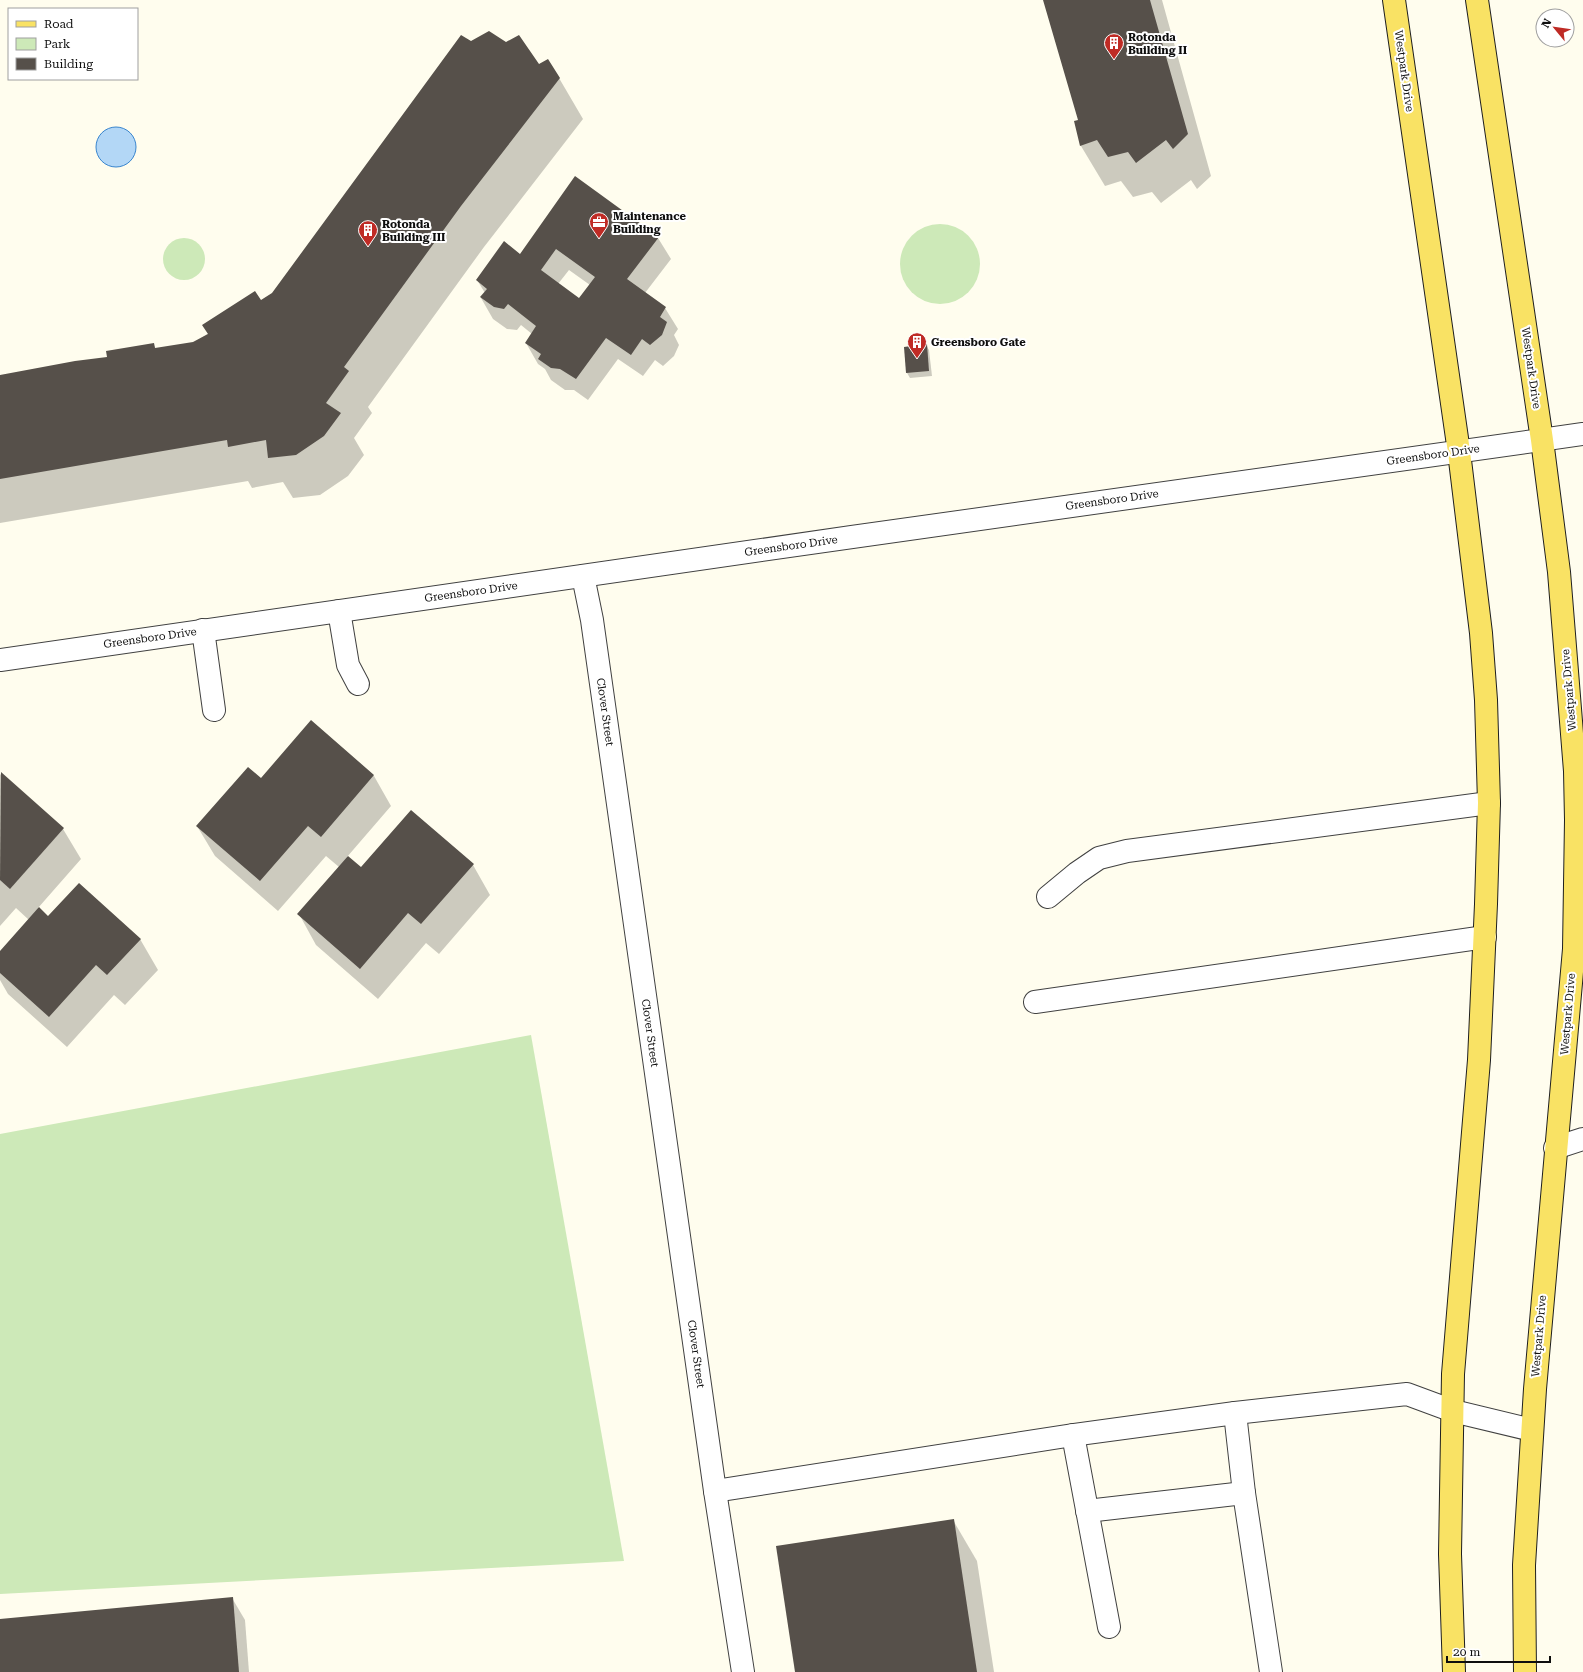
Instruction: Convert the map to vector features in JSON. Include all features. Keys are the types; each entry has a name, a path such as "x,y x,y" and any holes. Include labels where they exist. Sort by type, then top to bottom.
{"main road":[{"name":"Westpark Drive","path":"1394,0 1459,452 1481,640 1486,700 1490,803 1479,1060 1456,1329 1450,1554 1454,1672"},
{"name":"Westpark Drive","path":"1477,0 1542,440 1559,572 1572,725 1579,910 1555,1148 1532,1430 1524,1565 1525,1672"}],"street":[{"name":"Greensboro Drive","path":"0,660 1583,434"},
{"name":"Clover Street","path":"583,576 592,620 715,1491 743,1672"},
{"path":"339,611 348,665 358,684"},
{"path":"203,630 214,710"},
{"path":"1048,896 1099,858 1127,851 1490,803"},
{"path":"1035,1002 1485,937"},
{"path":"1555,1148 1583,1139"},
{"path":"715,1491 1073,1435 1234,1413 1407,1394 1453,1411 1532,1430"},
{"path":"1234,1413 1244,1493 1271,1672"},
{"path":"1073,1435 1109,1627"},
{"path":"1087,1512 1244,1493"}],"green space":[{"path":"940,224 955,227 968,236 977,249 980,264 977,279 968,292 955,301 940,304 925,301 912,292 903,279 900,264 903,249 912,236 925,227"},
{"path":"180,238 188,238 199,244 205,255 205,263 199,274 188,280 180,280 169,274 163,263 163,255 169,244"},
{"path":"531,1035 624,1561 0,1594 0,1134"}],"water":[{"path":"120,127 127,130 133,136 136,147 135,155 127,164 120,167 112,167 105,164 97,155 96,143 99,136 108,128"}],"building":[{"name":"Rotonda Building II","path":"1043,0 1150,0 1188,134 1173,149 1166,140 1136,163 1128,152 1108,157 1097,140 1080,146 1074,121 1078,120"},
{"name":"Rotonda Building III","path":"489,31 506,42 519,35 539,64 548,59 560,78 461,206 344,367 349,371 326,403 341,413 324,436 296,455 268,458 266,440 228,447 227,440 0,479 0,375 75,361 107,357 106,351 154,343 155,348 193,342 208,334 202,325 255,291 261,300 272,293 461,35 471,41"},
{"path":"575,176 659,237 627,279 666,307 660,317 667,322 662,335 650,345 642,339 631,355 606,338 576,379 560,369 551,368 538,359 541,354 525,343 536,326 508,304 504,309 494,307 480,297 487,289 476,280 504,241 520,254","holes":["556,249 595,277 579,298 541,270"]},
{"name":"Greensboro Gate","path":"927,344 929,371 906,373 904,347"},
{"path":"311,720 374,775 321,837 308,826 260,881 196,826 248,767 261,778"},
{"path":"1,772 64,828 10,889 0,880"},
{"path":"411,810 474,864 421,924 408,913 360,969 297,914 348,856 361,867"},
{"path":"79,883 141,939 107,975 96,965 49,1017 0,973 0,951 39,907 48,916"},
{"path":"954,1519 977,1672 795,1672 776,1546"},
{"path":"233,1597 239,1672 0,1672 0,1619"}],"place":[{"name":"Rotonda Building II","path":"1114,60"},
{"name":"Maintenance Building","path":"599,239"},
{"name":"Rotonda Building III","path":"368,247"},
{"name":"Greensboro Gate","path":"917,359"}]}
